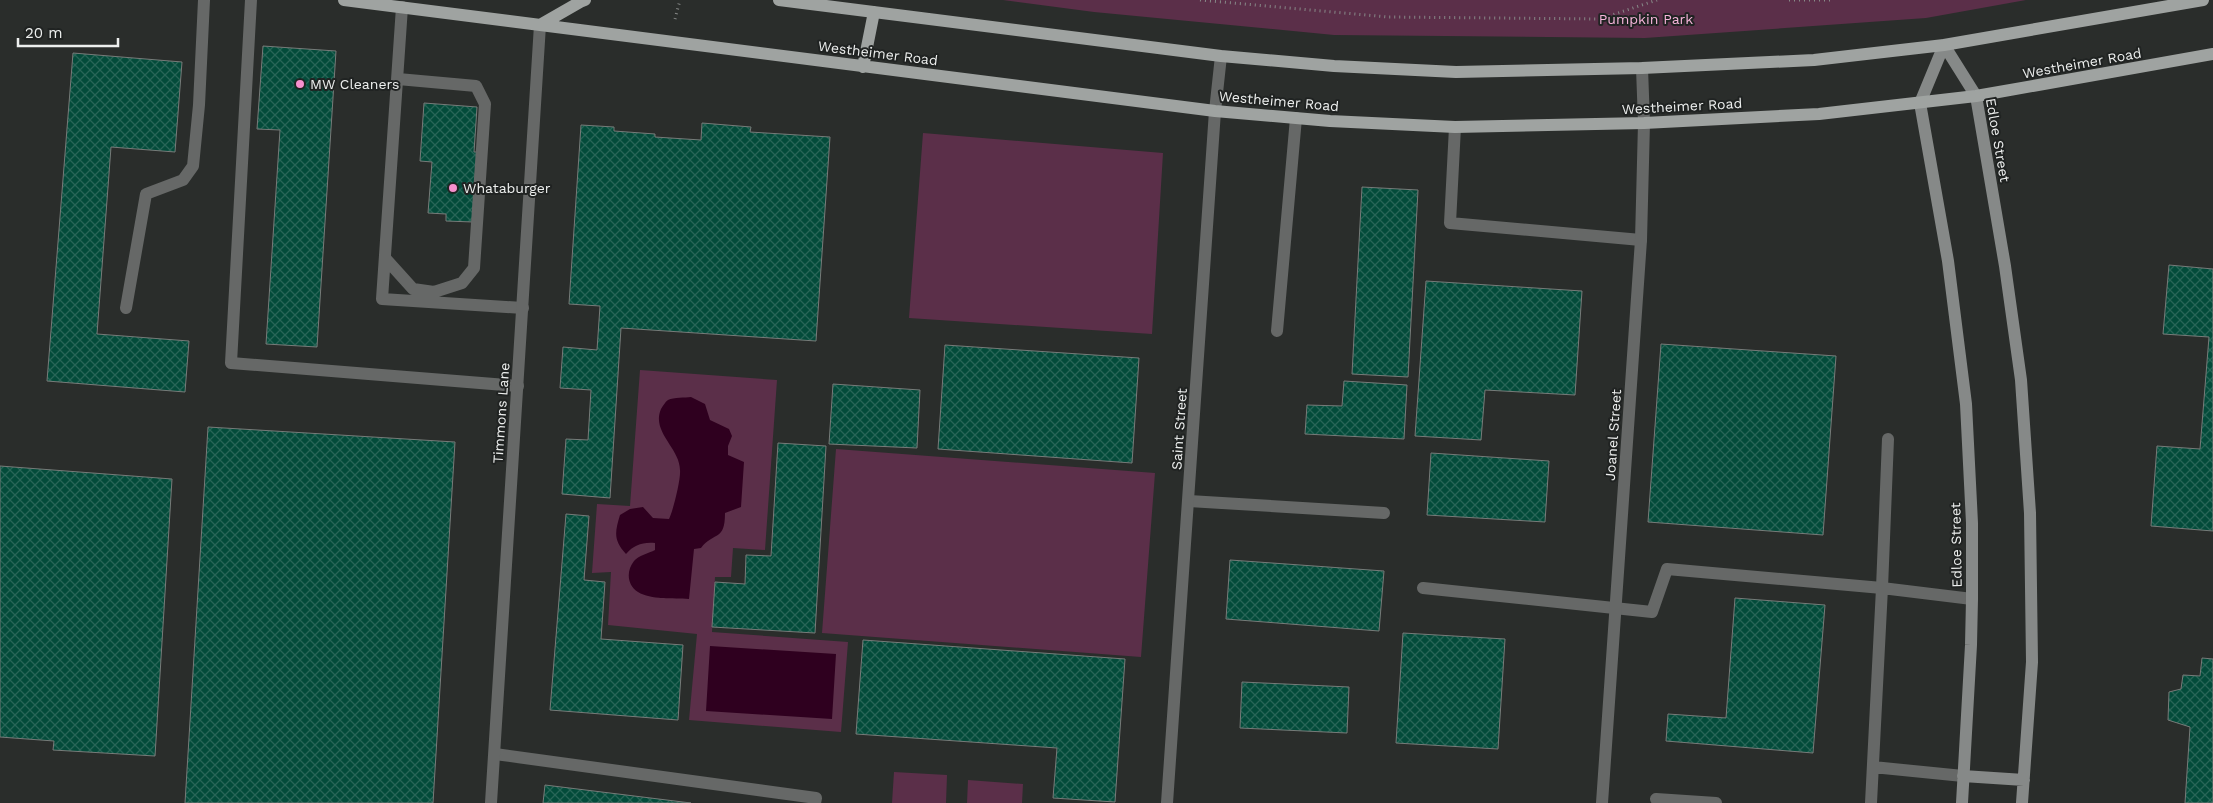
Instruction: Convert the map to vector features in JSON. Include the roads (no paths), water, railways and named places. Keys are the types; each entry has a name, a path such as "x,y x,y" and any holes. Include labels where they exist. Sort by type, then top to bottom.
{"main road":[{"name":"Westheimer Road","path":"344,0 1215,111 1296,118 1455,127 1644,123 1819,114 1976,96 2213,54"},
{"path":"540,26 585,0"},
{"path":"779,0 1221,56 1334,66 1456,72 1642,68 1814,60 1944,45 2203,0"},
{"path":"863,66 874,12"},
{"path":"1920,102 1944,45"},
{"name":"Edloe Street","path":"1944,45 1976,96 2005,266 2021,380 2030,513 2032,662 2022,803"},
{"name":"Edloe Street","path":"1920,102 1948,262 1966,404 1972,524 1972,599 1962,803"},
{"path":"1963,776 2024,780"}],"street":[{"path":"126,308 146,194 183,180 193,166 199,105 204,0"},
{"path":"250,0 232,363 518,386"},
{"path":"402,7 382,299 522,308"},
{"name":"Timmons Lane","path":"491,803 540,26"},
{"name":"Saint Street","path":"1167,803 1215,111 1221,56"},
{"name":"Joanel Street","path":"1602,803 1641,240 1644,123 1642,68"},
{"path":"384,258 413,289 434,292 462,283 474,268 485,104 476,86 398,79"},
{"path":"1277,331 1296,118"},
{"path":"1455,127 1450,223 1641,240"},
{"path":"1871,803 1888,439"},
{"path":"1189,501 1384,513"},
{"path":"1423,588 1652,612 1667,569 1882,588 1972,599"},
{"path":"495,754 816,798 815,803"},
{"path":"1873,767 1963,776"},
{"path":"1656,799 1716,803"}],"place":[{"name":"MW Cleaners","path":"300,84"},
{"name":"Whataburger","path":"453,188"}],"park label":[{"name":"Pumpkin Park","path":"1646,19"}]}
